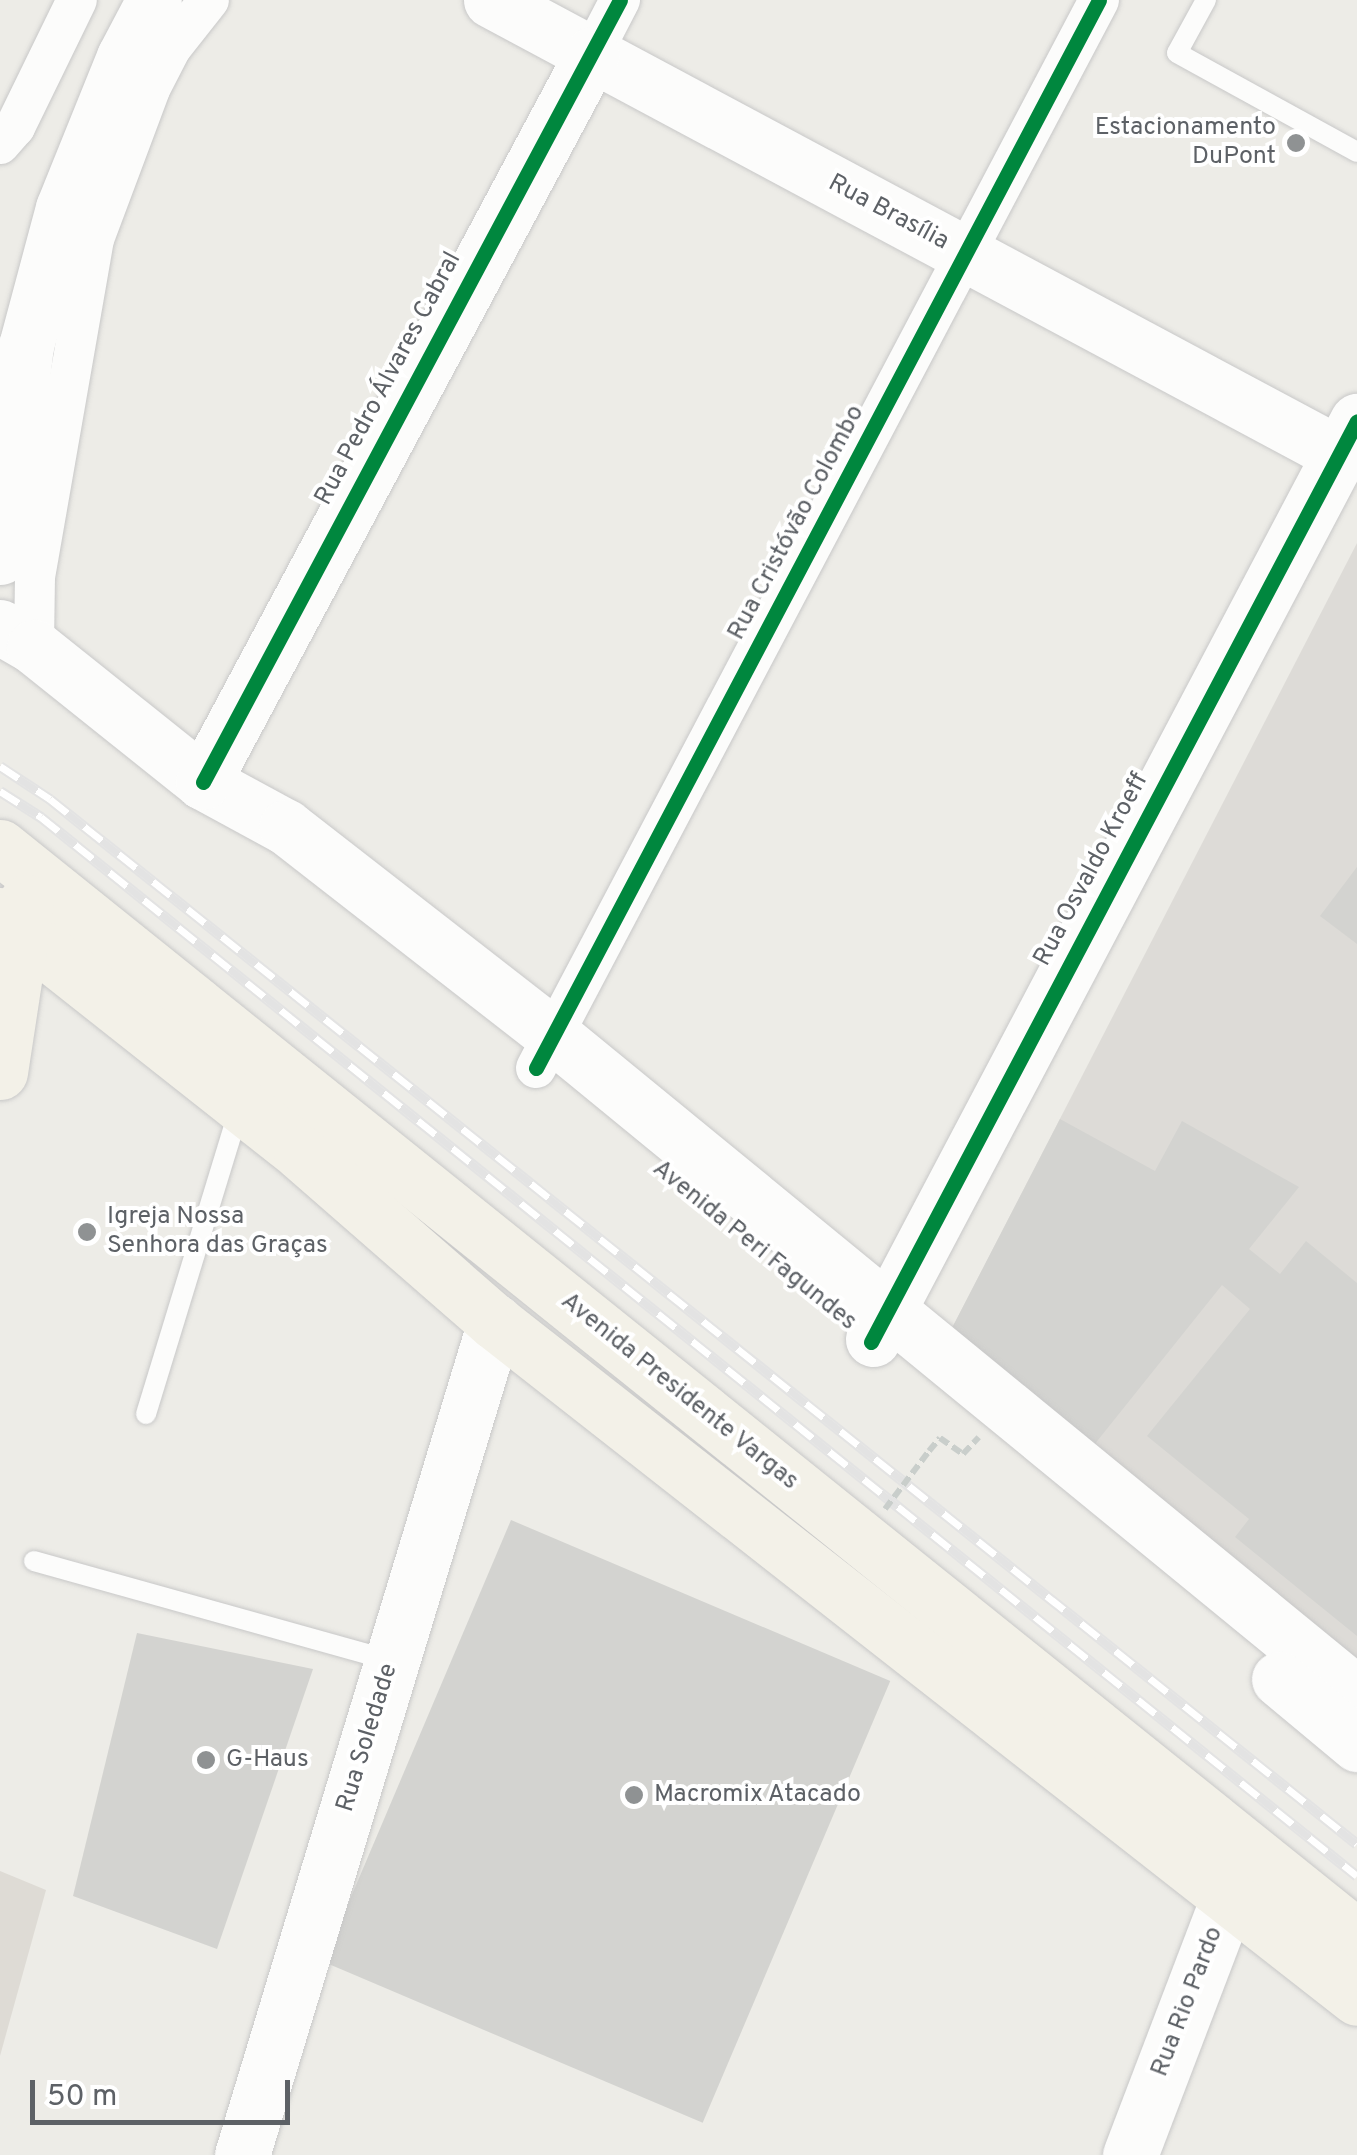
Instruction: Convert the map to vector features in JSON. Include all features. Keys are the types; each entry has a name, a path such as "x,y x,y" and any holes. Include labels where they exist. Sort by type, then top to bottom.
{"main road":[{"path":"0,1072 15,858"},
{"name":"Avenida Presidente Vargas","path":"15,858 593,1323 1238,1872 1357,1998"},
{"name":"Avenida Presidente Vargas","path":"11,924 240,1105 495,1322 1238,1872 1357,1938"},
{"path":"490,1239 495,1322 552,1315 593,1323"}],"street":[{"path":"0,144 15,127 77,0"},
{"path":"17,637 35,578 94,239 150,89 171,48 209,0"},
{"name":"Rua Brasília","path":"490,0 966,255 1348,437"},
{"name":"Rua Pedro Álvares Cabral","path":"202,782 620,0"},
{"name":"Rua Cristóvão Colombo","path":"545,1052 1099,0"},
{"path":"0,352 30,221 60,140 142,5"},
{"path":"0,557 26,346 63,208 142,5"},
{"name":"Rua Osvaldo Kroeff","path":"880,1326 1348,437"},
{"name":"Avenida Peri Fagundes","path":"17,637 202,782 286,827 545,1052 880,1326 1357,1694"},
{"name":"Rua Soledade","path":"242,2155 495,1322"},
{"name":"Avenida Peri Fagundes","path":"880,1326 982,1433 1357,1744"},
{"name":"Rua Rio Pardo","path":"1130,2155 1238,1872"}],"lane":[{"path":"1206,0 1177,53 1357,152"},
{"path":"146,1414 240,1105"},
{"path":"34,1561 392,1661"}],"path":[{"path":"885,1509 940,1438 963,1454 982,1433"}],"shaded area":[{"path":"1357,543 1357,1661 951,1330"},
{"path":"0,1871 46,1890 0,2056"}],"building":[{"path":"1357,867 1357,944 1320,916"},
{"path":"1060,1119 1155,1171 1182,1121 1299,1187 1249,1249 1280,1274 1306,1241 1357,1283 1357,1636 1235,1537 1249,1519 1147,1436 1250,1309 1222,1285 1094,1445 951,1330"},
{"path":"511,1520 890,1681 703,2123 323,1962"},
{"path":"137,1633 313,1669 217,1949 73,1896"}],"railway":[{"path":"0,766 50,799 1357,1844"},
{"path":"0,791 41,817 1357,1876"}],"cycle path":[{"path":"203,782 620,0"},
{"path":"536,1068 1099,0"},
{"path":"871,1342 1357,421"}],"place":[{"name":"Estacionamento DuPont","path":"1296,143"},
{"name":"Igreja Nossa Senhora das Graças","path":"87,1232"},
{"name":"G-Haus","path":"206,1760"},
{"name":"Macromix Atacado","path":"634,1795"}]}
